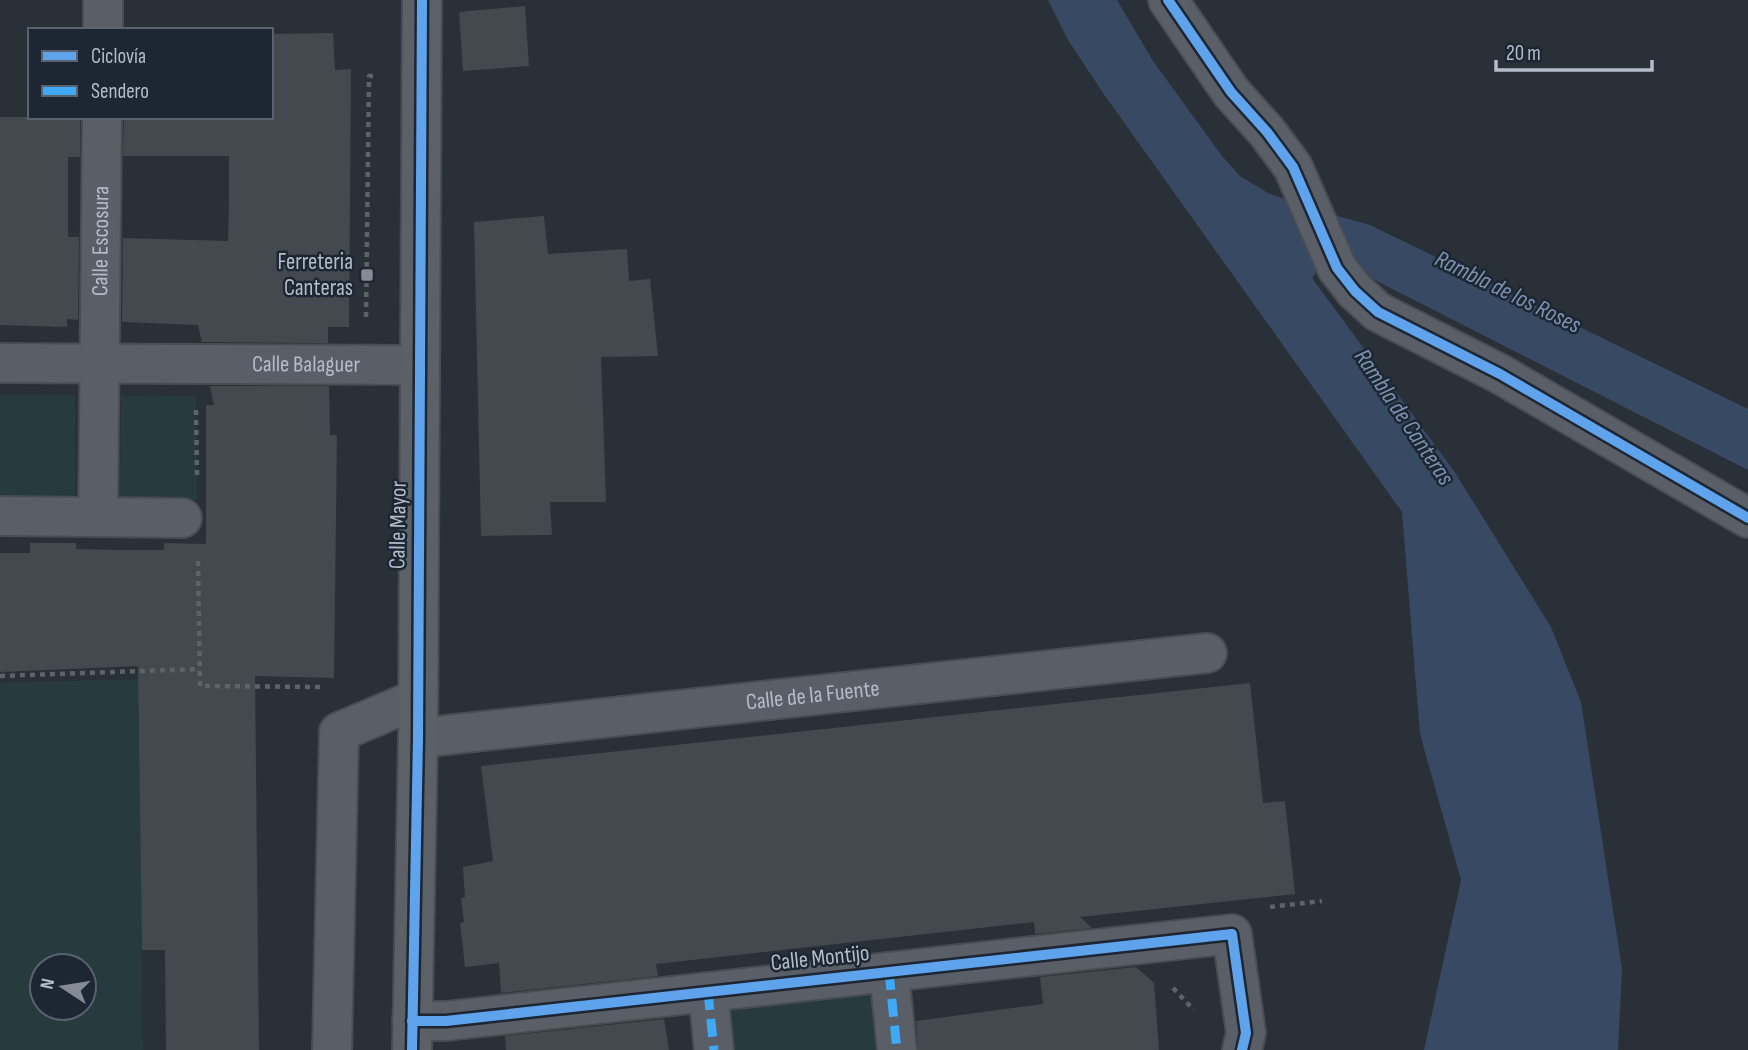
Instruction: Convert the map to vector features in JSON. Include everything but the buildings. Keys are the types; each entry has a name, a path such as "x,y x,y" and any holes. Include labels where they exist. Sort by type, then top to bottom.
{"main road":[{"name":"Calle Mayor","path":"412,1035 418,738 422,0"}],"street":[{"path":"103,0 103,28"},
{"path":"1168,0 1231,92 1267,132 1293,167 1337,268 1354,291 1378,312 1500,374 1748,518"},
{"name":"Calle Escosura","path":"98,517 102,119"},
{"name":"Calle Balaguer","path":"0,363 420,365"},
{"path":"0,516 192,518"},
{"name":"Calle de la Fuente","path":"418,738 1207,653"},
{"path":"332,1050 339,732 417,699"},
{"name":"Calle Montijo","path":"412,1035 446,1021 1232,934 1246,1032 1242,1050"},
{"path":"889,972 897,1050"},
{"path":"708,992 714,1050"}],"path":[{"path":"366,321 369,76 379,76"},
{"path":"196,409 192,518 200,686 327,687"},
{"path":"0,676 199,669"},
{"path":"1166,980 1200,1017"}],"green space":[{"path":"0,395 75,395 75,499 0,498"},
{"path":"121,395 196,396 197,500 120,499"},
{"path":"139,679 143,1050 0,1050 0,683"},
{"path":"889,972 897,1050 714,1050 708,992"}],"water":[{"name":"Rambla de Canteras","path":"1048,0 1117,0 1153,61 1222,156 1240,176 1268,193 1370,225 1748,409 1748,470 1365,275 1321,265 1312,278 1454,471 1551,627 1581,702 1622,969 1618,1050 1424,1050 1461,880 1420,734 1402,512 1103,93 1068,40"}],"marked path":[{"path":"889,972 897,1050"},
{"path":"708,992 714,1050"}],"cycle path":[{"path":"412,1050 418,738 422,0"},
{"path":"1168,0 1231,92 1267,132 1293,167 1337,268 1355,291 1378,312 1500,374 1748,518"},
{"path":"412,1021 446,1021 1232,934 1246,1033 1242,1050"}],"place":[{"name":"Ferreteria Canteras","path":"367,275"}],"water label":[{"name":"Rambla de los Roses","path":"1508,292"}]}
